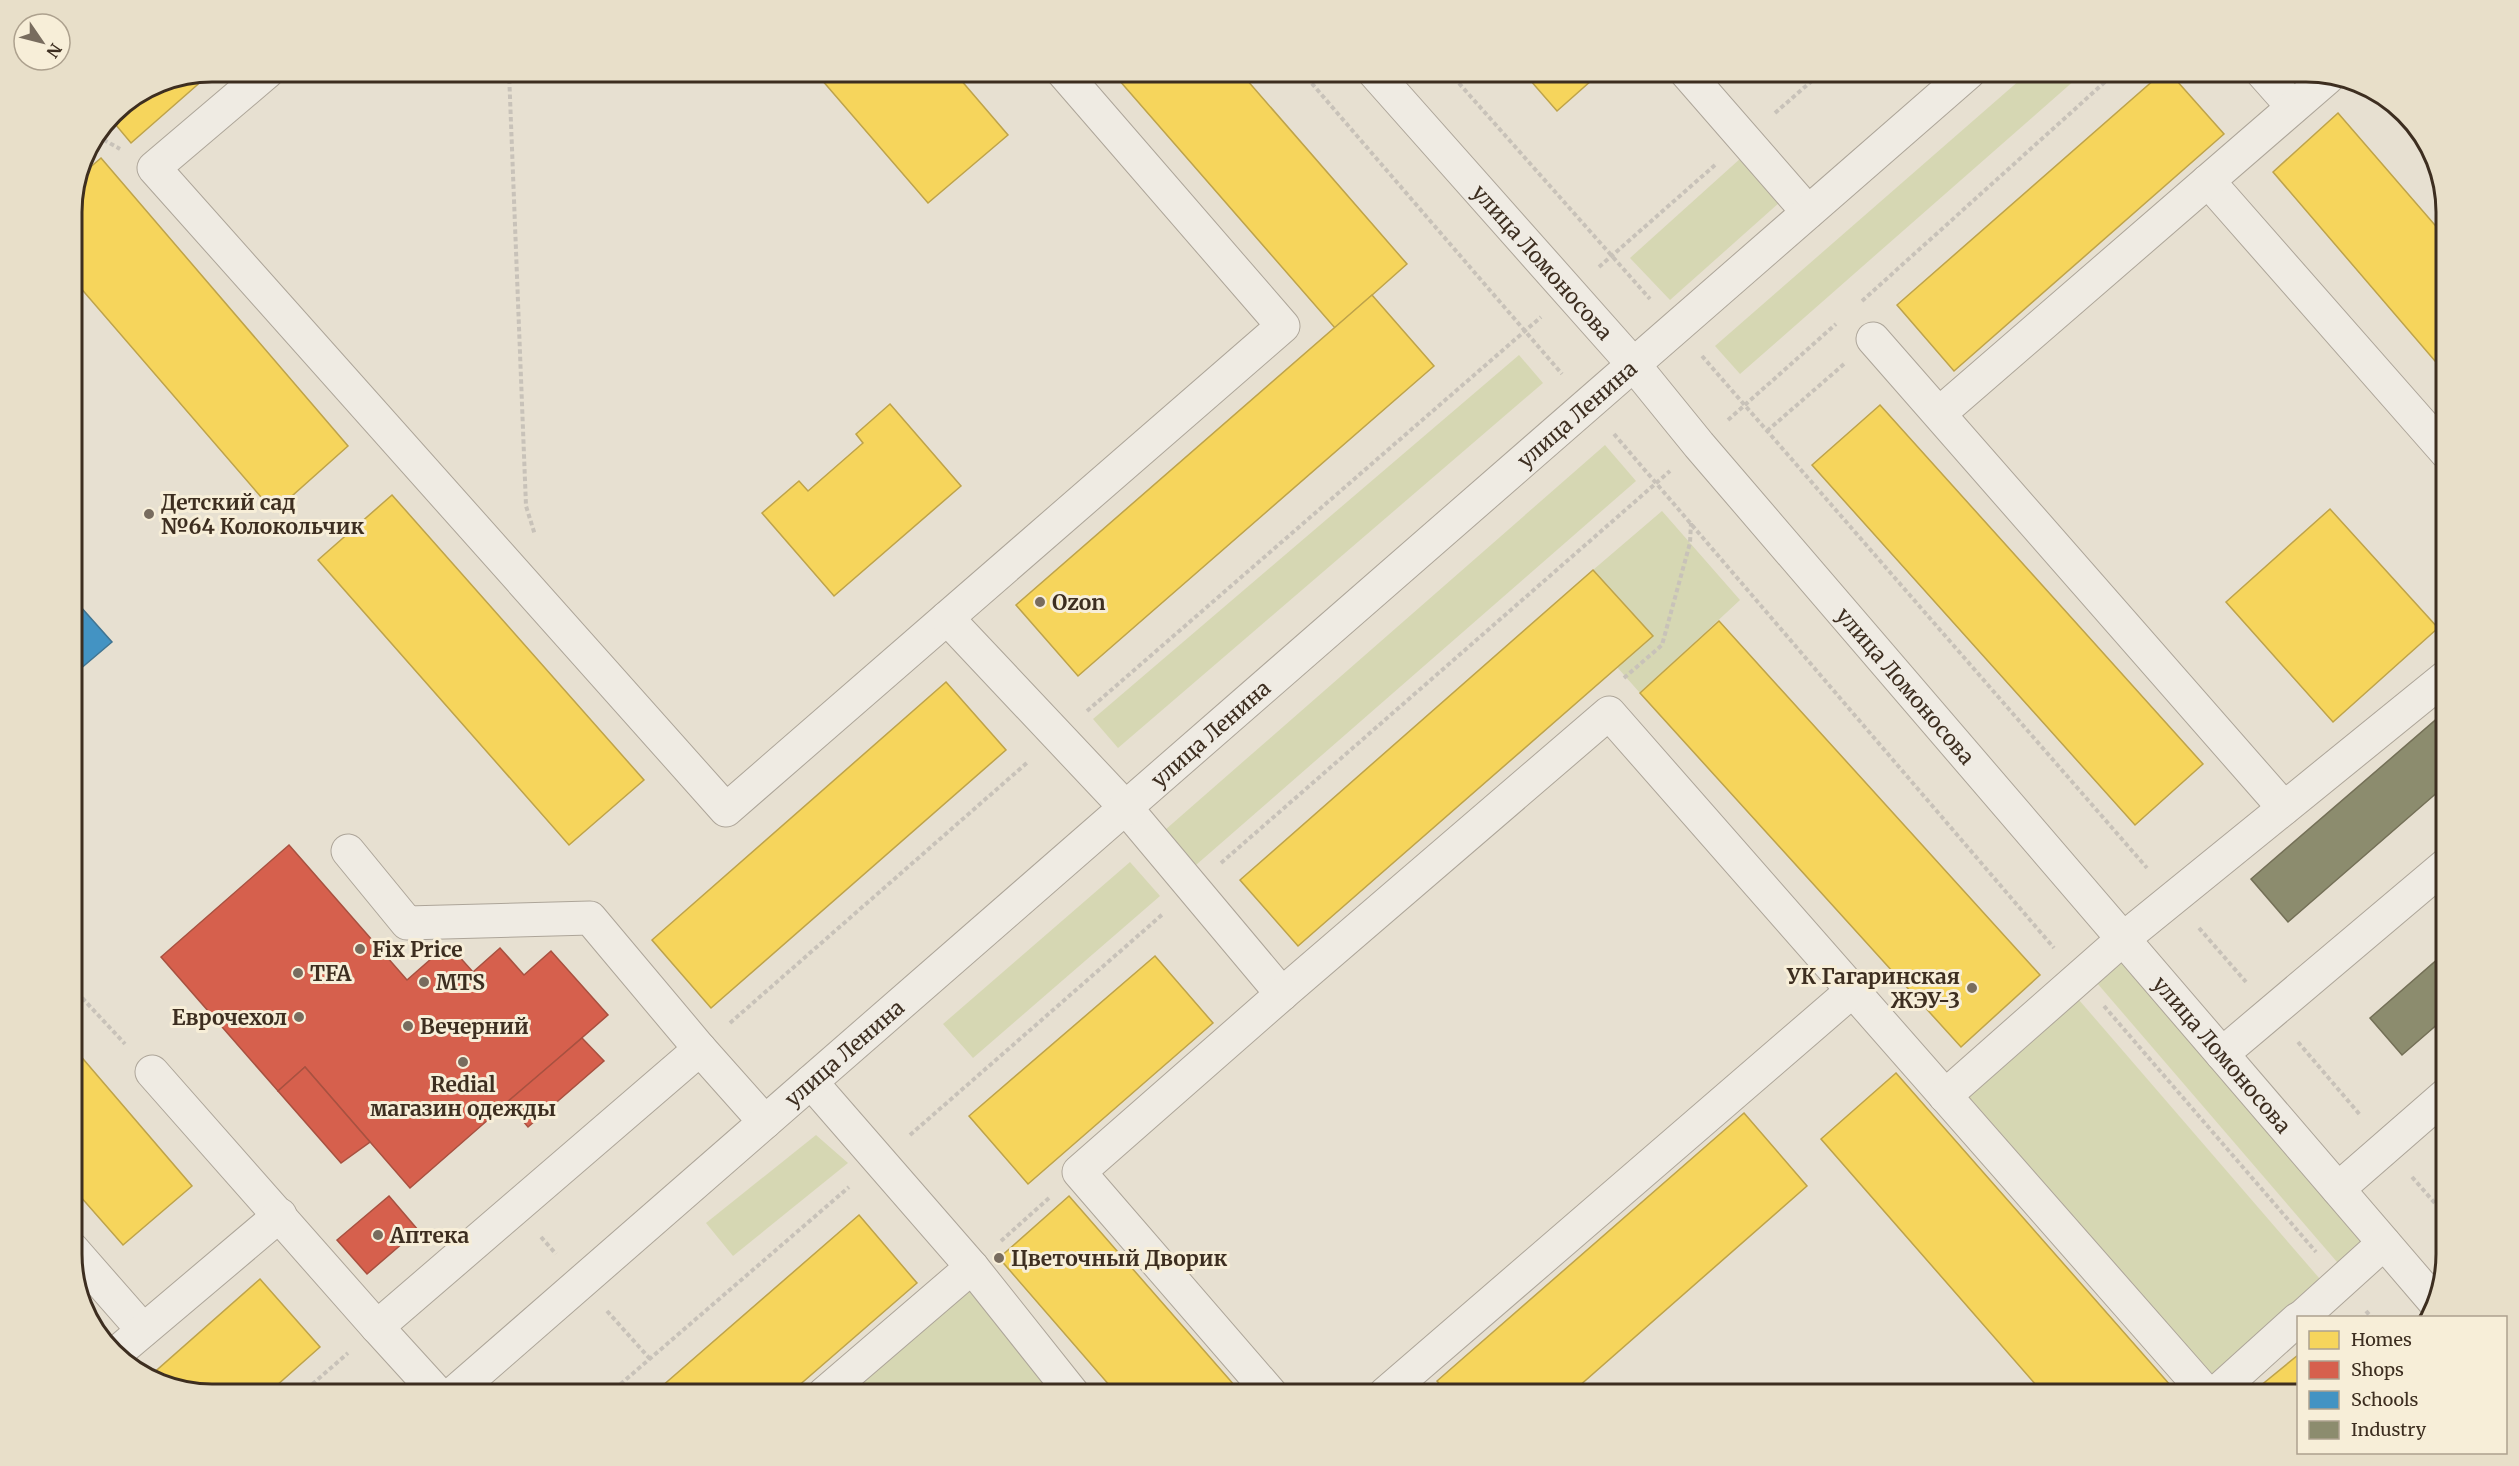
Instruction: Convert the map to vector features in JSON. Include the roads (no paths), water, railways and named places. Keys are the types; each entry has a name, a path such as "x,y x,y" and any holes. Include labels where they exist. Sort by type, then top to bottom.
{"street":[{"name":"улица Ломоносова","path":"1383,82 1634,365 1699,445 2429,1296"},
{"path":"1695,82 1808,213"},
{"name":"улица Ленина","path":"464,1384 1956,82"},
{"path":"2271,82 2293,107"},
{"path":"254,83 154,168 726,810 1283,326 1073,83"},
{"path":"1940,413 2320,84"},
{"path":"2208,181 2436,440"},
{"path":"1873,339 2284,808"},
{"path":"947,618 1126,808 1282,994"},
{"path":"1945,1096 2123,939 2436,685"},
{"path":"1262,1384 1078,1172 1609,713 2198,1384"},
{"path":"348,851 407,923 590,918 700,1050 765,1122"},
{"path":"2222,1054 2436,873"},
{"path":"1397,1384 1852,991"},
{"path":"377,1327 700,1050"},
{"path":"152,1072 429,1384"},
{"path":"811,1082 972,1267 1065,1384"},
{"path":"2338,1190 2436,1104"},
{"path":"124,1348 280,1215"},
{"path":"2302,1316 2384,1243"},
{"path":"83,1262 143,1330"},
{"path":"836,1384 972,1267"},
{"path":"2225,1384 2297,1321"}],"place":[{"name":"Детский сад №64 Колокольчик","path":"149,514"},
{"name":"Ozon","path":"1040,602"},
{"name":"Fix Price","path":"360,949"},
{"name":"TFA","path":"298,973"},
{"name":"MTS","path":"424,982"},
{"name":"УК Гагаринская ЖЭУ-3","path":"1972,988"},
{"name":"Еврочехол","path":"299,1017"},
{"name":"Вечерний","path":"408,1026"},
{"name":"Redial магазин одежды","path":"463,1062"},
{"name":"Аптека","path":"378,1235"},
{"name":"Цветочный Дворик","path":"999,1258"}]}
